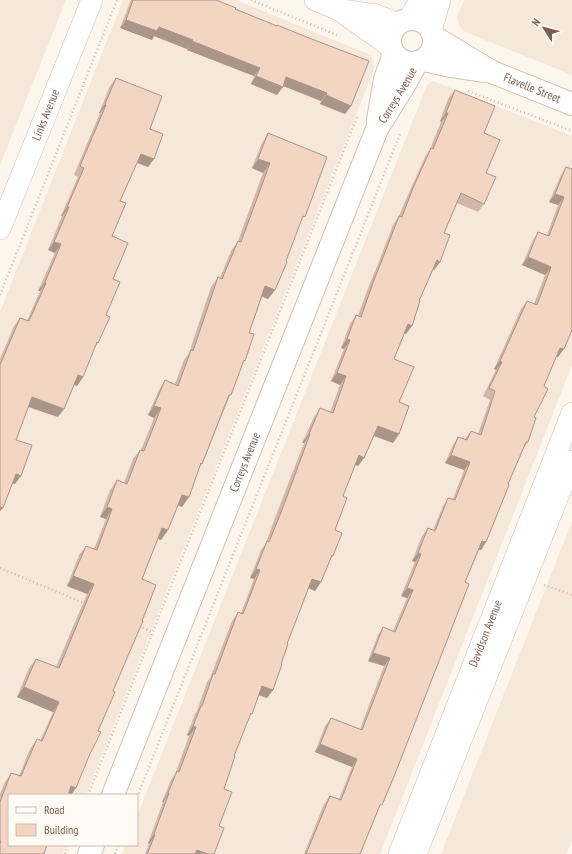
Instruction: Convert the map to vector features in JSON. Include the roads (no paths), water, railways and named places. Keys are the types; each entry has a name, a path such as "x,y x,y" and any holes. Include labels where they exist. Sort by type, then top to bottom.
{"street":[{"name":"Links Avenue","path":"0,229 92,0"},
{"path":"315,0 339,10 392,50 398,58 404,62 411,63 420,61 429,55 432,50 434,43 432,34 427,25 422,22 416,20 404,21 376,15 339,10"},
{"path":"392,50 390,41 394,28 404,21 420,0"},
{"path":"432,34 440,0"},
{"name":"Flavelle Street","path":"432,34 492,72 572,104"},
{"name":"Correys Avenue","path":"377,129 385,79 392,50"},
{"name":"Flavelle Street","path":"420,61 492,72"},
{"name":"Correys Avenue","path":"113,794 377,129 420,61"},
{"name":"Davidson Avenue","path":"399,854 572,413"},
{"name":"Davidson Avenue","path":"416,854 572,461"}]}
